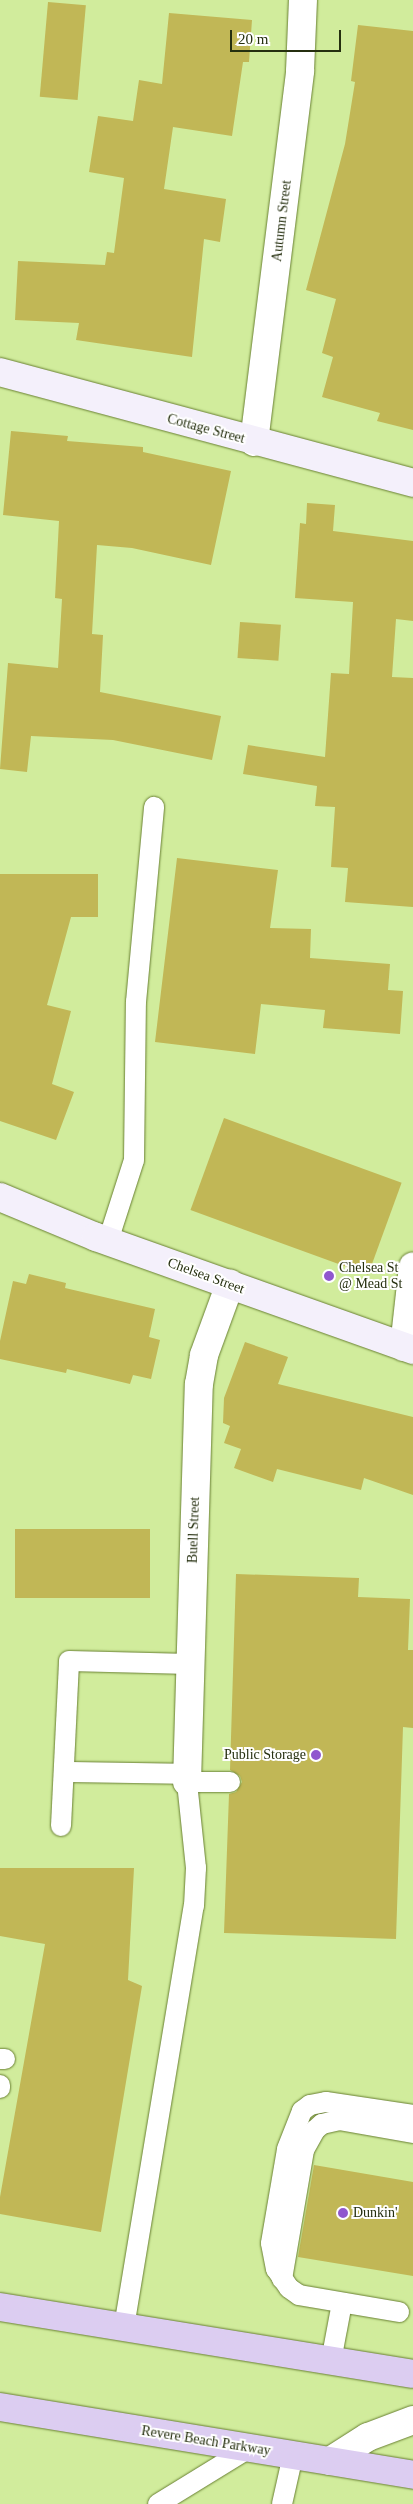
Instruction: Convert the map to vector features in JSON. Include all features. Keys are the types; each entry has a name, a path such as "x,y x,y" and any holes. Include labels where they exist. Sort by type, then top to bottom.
{"highway":[{"path":"0,2307 413,2374"},
{"name":"Revere Beach Parkway","path":"0,2407 413,2475"}],"main road":[{"name":"Cottage Street","path":"0,372 254,442 413,483"},
{"name":"Chelsea Street","path":"0,1197 108,1241 409,1348"}],"street":[{"name":"Autumn Street","path":"254,442 300,71 303,0"},
{"path":"409,1348 413,1267"},
{"name":"Buell Street","path":"187,1778 199,1384 204,1355 230,1284"},
{"path":"330,2461 368,2437 413,2420"}],"lane":[{"path":"108,1241 134,1160 136,1002 154,806"},
{"path":"61,1826 69,1661 190,1664"},
{"path":"64,1772 230,1782"},
{"path":"124,2327 194,1906 196,1868 187,1778"},
{"path":"399,2312 299,2295 282,2279 272,2260 271,2243 287,2149 302,2111 310,2105 326,2102 413,2115"},
{"path":"282,2279 306,2143 315,2130 322,2124 339,2120 413,2132"},
{"path":"331,2361 342,2303"},
{"path":"158,2504 249,2448"},
{"path":"282,2504 293,2455"}],"building":[{"path":"48,2 86,5 78,100 40,97"},
{"path":"169,13 252,20 249,62 243,62 232,136 173,127 164,189 226,199 220,242 204,239 192,357 76,340 79,323 15,320 18,261 105,265 107,252 114,253 124,178 89,172 98,116 133,121 139,80 162,84"},
{"path":"358,25 413,31 413,430 377,421 380,413 322,397 333,357 322,353 336,299 306,290 345,144 355,82 351,81"},
{"path":"11,431 68,436 67,441 143,447 143,452 231,471 211,565 132,548 97,545 92,634 103,635 100,692 221,716 212,760 113,740 31,736 27,772 0,769 8,663 58,668 62,599 55,598 59,521 3,515"},
{"path":"307,503 335,505 333,531 413,541 413,621 396,619 392,677 413,678 413,907 345,902 348,868 331,867 335,807 315,806 317,786 243,774 248,745 325,757 331,673 349,674 353,602 295,598 300,523 306,524"},
{"path":"240,622 281,625 278,661 237,658"},
{"path":"177,858 278,870 270,928 311,929 310,958 390,964 388,990 403,991 400,1034 323,1028 325,1010 261,1004 255,1054 155,1042"},
{"path":"0,874 98,874 98,917 71,917 47,1005 71,1011 52,1084 74,1092 56,1140 0,1121"},
{"path":"224,1118 402,1183 368,1275 190,1210"},
{"path":"29,1274 66,1283 65,1288 155,1309 149,1337 160,1340 151,1379 133,1375 130,1384 67,1369 66,1373 0,1359 0,1341 13,1281 26,1284"},
{"path":"245,1342 288,1357 278,1384 413,1417 413,1495 364,1478 361,1490 277,1469 273,1482 234,1468 241,1449 224,1443 230,1426 223,1423 224,1398"},
{"path":"15,1529 150,1529 150,1598 15,1598"},
{"name":"Public Storage","path":"236,1574 359,1578 358,1597 410,1599 408,1650 413,1650 413,1728 403,1727 396,1939 224,1933 229,1794 236,1792 242,1782 240,1776 230,1770"},
{"path":"0,1868 134,1868 128,1980 142,1986 101,2232 0,2214 0,2197 45,1944 0,1936"},
{"path":"314,2165 413,2182 413,2276 298,2257"}],"place":[{"name":"Chelsea St @ Mead St","path":"329,1276"},
{"name":"Public Storage","path":"316,1755"},
{"name":"Dunkin'","path":"343,2213"}]}
